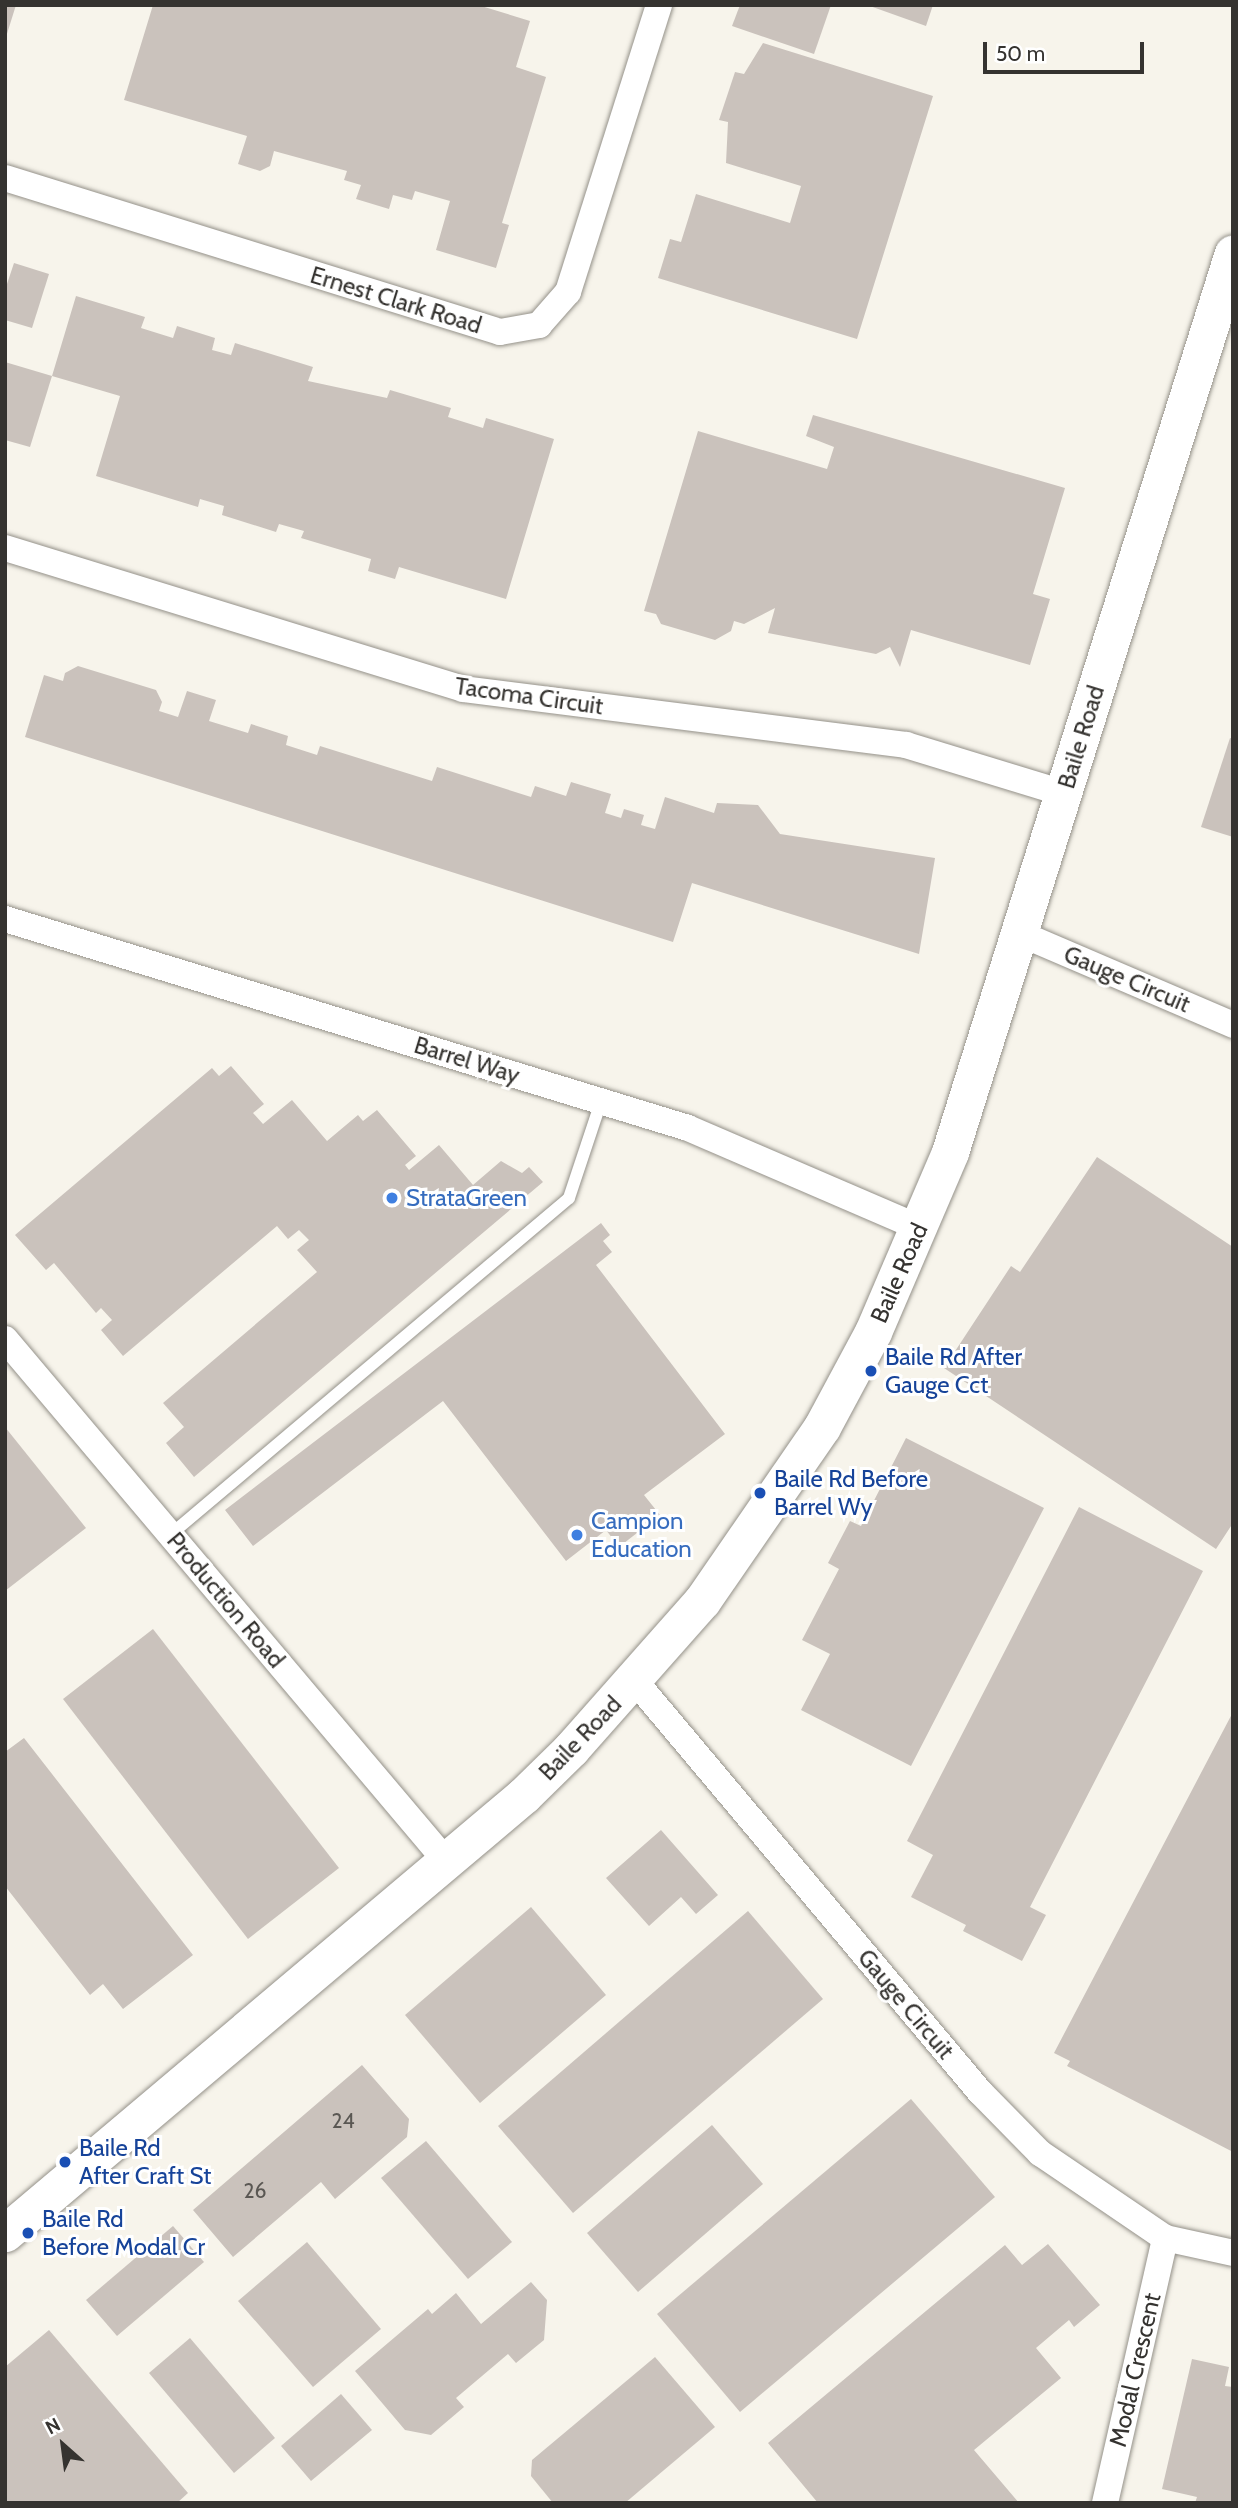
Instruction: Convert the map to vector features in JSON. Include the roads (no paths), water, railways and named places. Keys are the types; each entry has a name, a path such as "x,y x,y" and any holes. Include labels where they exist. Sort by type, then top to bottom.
{"street":[{"name":"Ernest Clark Road","path":"5,178 500,332 539,325 568,292 659,5"},
{"name":"Baile Road","path":"5,2233 524,1795 635,1681 702,1601 822,1427 873,1332 920,1228 950,1152 1021,934 1233,253"},
{"name":"Tacoma Circuit","path":"5,548 463,689 906,746 1063,793"},
{"name":"Barrel Way","path":"5,919 601,1102 730,1145 920,1228"},
{"name":"Gauge Circuit","path":"1021,934 1233,1025"},
{"name":"Production Road","path":"5,1339 446,1861"},
{"name":"Gauge Circuit","path":"635,1681 980,2092 1040,2153 1165,2238 1233,2253"},
{"name":"Modal Crescent","path":"1105,2503 1165,2238"}],"lane":[{"path":"170,1535 569,1198 601,1102"}],"place":[{"name":"StrataGreen","path":"392,1198"},
{"name":"Baile Rd After Gauge Cct","path":"871,1371"},
{"name":"Baile Rd Before Barrel Wy","path":"760,1493"},
{"name":"Campion Education","path":"577,1535"},
{"name":"Baile Rd After Craft St","path":"65,2162"},
{"name":"Baile Rd Before Modal Cr","path":"28,2233"}]}
